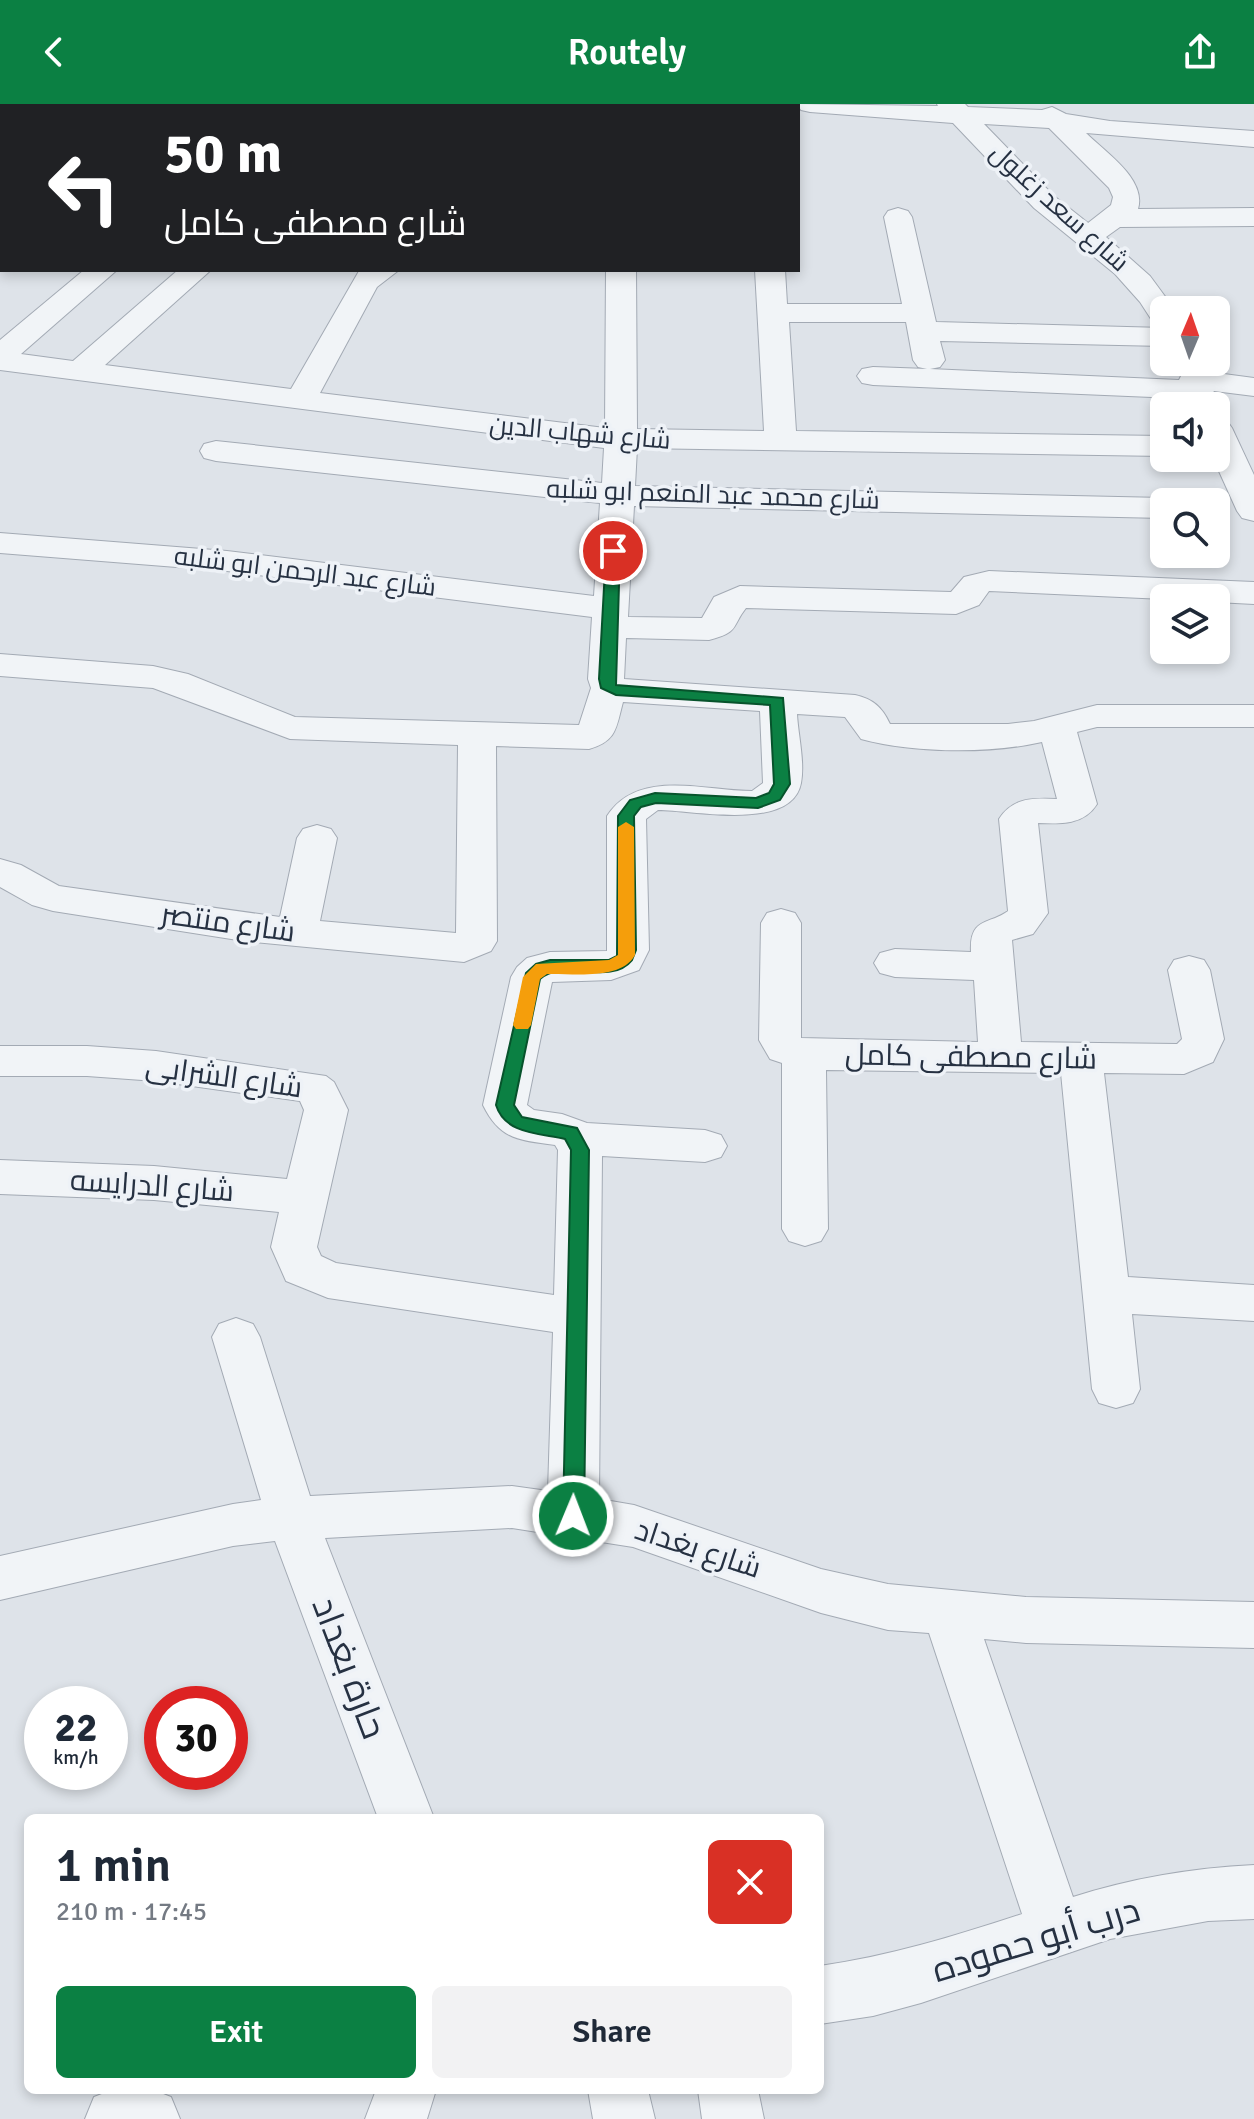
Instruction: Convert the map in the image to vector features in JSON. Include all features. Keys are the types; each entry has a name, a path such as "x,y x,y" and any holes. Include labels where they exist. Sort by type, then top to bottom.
{"street":[{"path":"810,104 1011,115 1050,112 1110,129 1254,139"},
{"name":"شارع سعد زغلول","path":"955,110 1044,202 1089,237 1141,284 1150,297"},
{"path":"1050,112 1122,185 1127,197 1125,208 1116,218 1089,237"},
{"path":"898,217 932,378"},
{"path":"1116,218 1254,217"},
{"path":"0,358 100,272"},
{"path":"80,371 194,272"},
{"path":"300,401 363,285 369,277 380,272"},
{"path":"0,665 153,677 175,682 290,728 589,737 595,734 609,688 606,679 621,440 621,272"},
{"path":"770,272 781,443"},
{"path":"773,313 1150,336"},
{"name":"شارع شهاب الدين","path":"0,358 557,436 781,443 1150,446"},
{"path":"873,376 932,378 1150,406"},
{"path":"1230,403 1254,387"},
{"name":"شارع محمد عبد المنعم ابو شلبه","path":"246,394 208,465 670,498 1150,508"},
{"path":"1230,454 1254,510 1230,509"},
{"name":"شارع عبد الرحمن ابو شلبه","path":"0,543 227,561 610,618 709,629 722,622 726,604 740,597 956,603 967,598 976,584 989,581 1254,593"},
{"path":"609,688 616,691 855,706 867,715 874,731 889,735 1004,737 1097,716 1254,716"},
{"path":"705,1146 566,1133 516,1122 508,1115 505,1105 532,977 542,968 550,966 611,966 624,960 628,950 626,816 636,803 655,798 758,803 780,791 778,701"},
{"path":"1001,1058 991,940 993,932 1025,921 1029,908 1017,822 1020,815 1029,811 1068,811 1078,804 1057,727"},
{"name":"شارع منتصر","path":"0,872 53,898 297,933 464,948 476,941 477,734"},
{"path":"297,933 317,838"},
{"name":"شارع مصطفى كامل","path":"781,923 780,1040 785,1048 804,1055 1175,1060 1198,1051 1203,1039 1189,970"},
{"path":"895,963 994,967"},
{"path":"804,1055 805,1229"},
{"path":"1081,1059 1116,1389"},
{"name":"شارع الشرابى","path":"0,1061 87,1061 156,1066 311,1087 319,1093 326,1110 294,1247 303,1268 314,1275 578,1317"},
{"path":"566,1133 580,1150 573,1516"},
{"name":"شارع الدرايسه","path":"0,1177 154,1183 304,1198"},
{"path":"1106,1294 1254,1303"},
{"name":"حارة بغداد","path":"236,1337 292,1518 404,1814"},
{"name":"شارع بغداد","path":"0,1578 203,1531 292,1518 512,1507 634,1526 821,1591 888,1607 1026,1620 1254,1625"},
{"path":"949,1614 1056,1930"},
{"name":"درب أبو حموده","path":"824,1994 921,1975 1110,1912 1208,1894 1254,1892"},
{"path":"396,2119 405,2094"},
{"path":"619,2094 624,2119"},
{"path":"729,2094 733,2119"},
{"path":"116,2119 149,2119"}],"slow traffic":[{"path":"522,1025 532,977 542,968 611,966 624,960 628,950 626,827"}],"route":[{"path":"573,1516 580,1150 571,1133 516,1122 508,1115 505,1105 532,977 542,968 550,966 611,966 624,960 628,950 626,816 636,803 655,798 758,803 774,796 782,784 778,701 616,691 609,688 606,679 613,551"}]}
